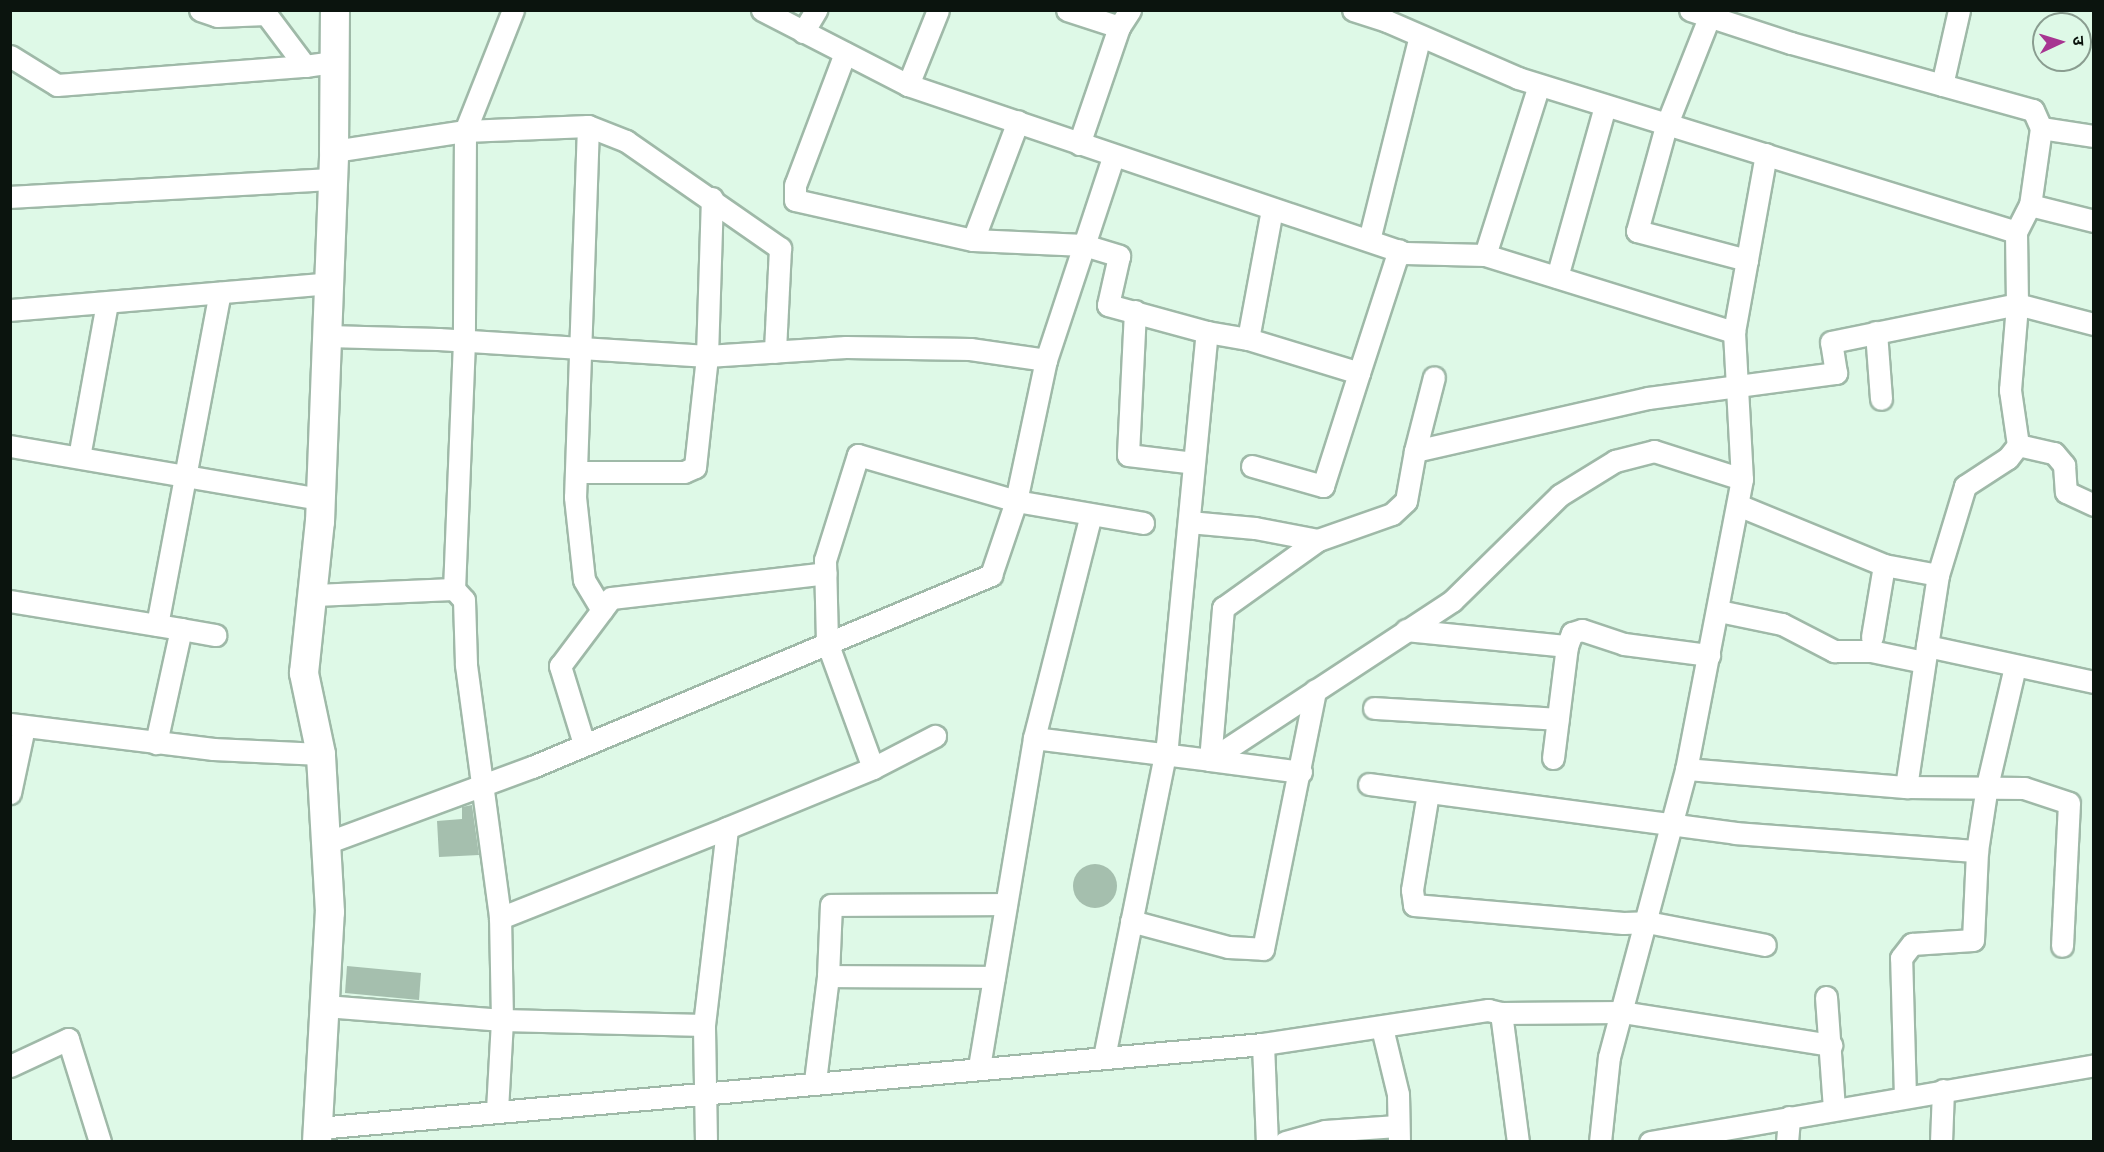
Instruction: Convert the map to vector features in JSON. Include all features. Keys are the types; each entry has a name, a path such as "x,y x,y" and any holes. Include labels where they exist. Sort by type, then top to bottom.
{"street":[{"path":"200,10 217,16 266,12 305,66"},
{"path":"335,10 334,165 321,499 314,595 303,673 321,754 330,912 317,1135 497,1110 1263,1044 1382,1028 1488,1010 1501,1013 1622,1011 1831,1045"},
{"path":"497,1110 502,1020 500,918 480,786 466,665 464,600 454,589 464,341 465,132 513,10"},
{"path":"762,10 908,85 1113,157 1399,250 1485,255 1734,332"},
{"path":"803,32 816,10"},
{"path":"908,85 938,10"},
{"path":"1066,10 1125,19 1079,144"},
{"path":"1353,10 1539,85 2016,232"},
{"path":"1690,10 1711,14 1942,85 2033,110 2041,128 2030,205 2016,232 2018,304 2010,390 2018,445 2008,458 1965,486 1938,575 1906,787"},
{"path":"1942,85 1954,11"},
{"path":"1711,14 1666,126 1637,231 1747,260"},
{"path":"1369,240 1420,36"},
{"path":"845,53 795,185 795,200 973,240 1084,245 1119,256 1108,305 1207,332 1248,339 1359,373"},
{"path":"10,56 57,85 334,62"},
{"path":"1485,255 1539,85"},
{"path":"1557,277 1605,106"},
{"path":"973,240 1018,122"},
{"path":"588,126 583,351 575,497 584,580 602,610"},
{"path":"10,197 334,165 465,132 588,126 626,141 712,198 780,248 775,352"},
{"path":"2041,128 2094,136"},
{"path":"1600,1142 1609,1057 1647,922 1686,769 1719,611 1742,479 1734,332 1766,154"},
{"path":"326,843 480,786 991,575 1016,501 1046,360 1113,157"},
{"path":"577,472 684,472 695,467 707,356 712,198"},
{"path":"2030,205 2094,221"},
{"path":"1248,339 1272,209"},
{"path":"1252,466 1323,486 1399,250"},
{"path":"10,310 329,283"},
{"path":"158,625 188,477 220,293"},
{"path":"79,457 108,303"},
{"path":"1415,452 1648,398 1738,384 1836,373 1831,342 2018,304 2094,324"},
{"path":"1135,311 1128,455 1194,463"},
{"path":"1104,1057 1165,754 1207,332"},
{"path":"1876,332 1881,399"},
{"path":"327,336 464,341 583,351 707,356 846,347 970,350 1046,360"},
{"path":"1210,760 1223,609 1318,540 1392,514 1406,501 1415,452 1434,377"},
{"path":"2018,445 2054,453 2064,465 2066,492 2094,505"},
{"path":"10,446 321,499"},
{"path":"1210,760 1452,601 1560,495 1614,461 1654,451 1742,479"},
{"path":"873,768 827,642 825,560 858,455 1016,501 1143,523"},
{"path":"1737,505 1884,565 1938,575"},
{"path":"979,1067 1034,738 1090,515"},
{"path":"1189,522 1255,528 1318,540"},
{"path":"1872,637 1884,565"},
{"path":"584,744 560,666 611,598 826,573"},
{"path":"314,595 454,589"},
{"path":"10,601 215,635"},
{"path":"1719,611 1782,624 1834,651 1925,654 2015,667 2094,682"},
{"path":"156,743 181,629"},
{"path":"1406,630 1567,646"},
{"path":"1553,758 1567,646 1572,633 1582,630 1624,644 1709,655"},
{"path":"1905,1097 1901,958 1912,944 1973,940 1977,851 1987,786 2015,667"},
{"path":"1131,921 1228,947 1263,949 1301,772 1315,690"},
{"path":"1374,708 1558,719"},
{"path":"10,793 17,726 156,743 321,754"},
{"path":"500,918 873,768 935,736"},
{"path":"1034,738 1301,772"},
{"path":"1686,769 1906,787 2024,788 2069,803 2062,946"},
{"path":"1369,784 1735,833 1977,851"},
{"path":"1428,793 1412,890 1414,905 1623,923 1647,922 1765,945"},
{"path":"706,1142 703,1091 704,1026 727,828"},
{"path":"815,1082 823,989 828,976 831,905 1006,904"},
{"path":"828,976 994,977"},
{"path":"1826,997 1834,1109"},
{"path":"324,1006 502,1020 704,1026"},
{"path":"1501,1013 1518,1142"},
{"path":"1285,1142 1324,1131 1398,1134 1398,1094 1382,1028"},
{"path":"10,1066 68,1039 100,1142"},
{"path":"1263,1044 1267,1142"},
{"path":"1650,1142 2094,1065"},
{"path":"1941,1142 1943,1090"},
{"path":"1787,1142 1789,1117"}],"building":[{"path":"472,805 479,855 439,857 437,821 462,819 462,807"},
{"path":"1095,864 1111,870 1117,886 1111,902 1095,908 1079,902 1073,886 1079,870"},
{"path":"347,966 421,973 419,1000 345,993"}]}
